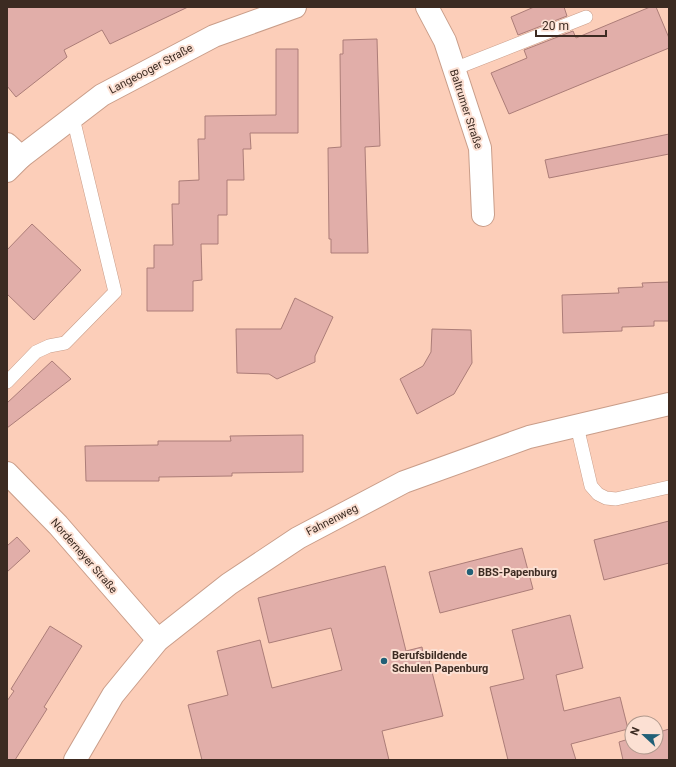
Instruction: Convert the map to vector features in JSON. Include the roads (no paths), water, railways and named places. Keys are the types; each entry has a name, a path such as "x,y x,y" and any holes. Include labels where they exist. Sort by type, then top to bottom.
{"street":[{"name":"Langeooger Straße","path":"12,157 73,118 102,95 214,36 295,7"},
{"name":"Baltrumer Straße","path":"427,7 445,41 480,148 483,216"},
{"name":"Fahnenweg","path":"75,760 113,695 158,640 229,584 298,538 404,482 529,438 669,404"},
{"name":"Norderneyer Straße","path":"7,473 58,525 158,640"}],"lane":[{"path":"454,69 586,17"},
{"path":"7,382 36,352 49,346 65,343 115,292 73,118"},
{"path":"577,426 591,486 598,494 606,498 616,499 669,487"}],"place":[{"name":"BBS-Papenburg","path":"470,572"},
{"name":"Berufsbildende Schulen Papenburg","path":"384,661"}]}
